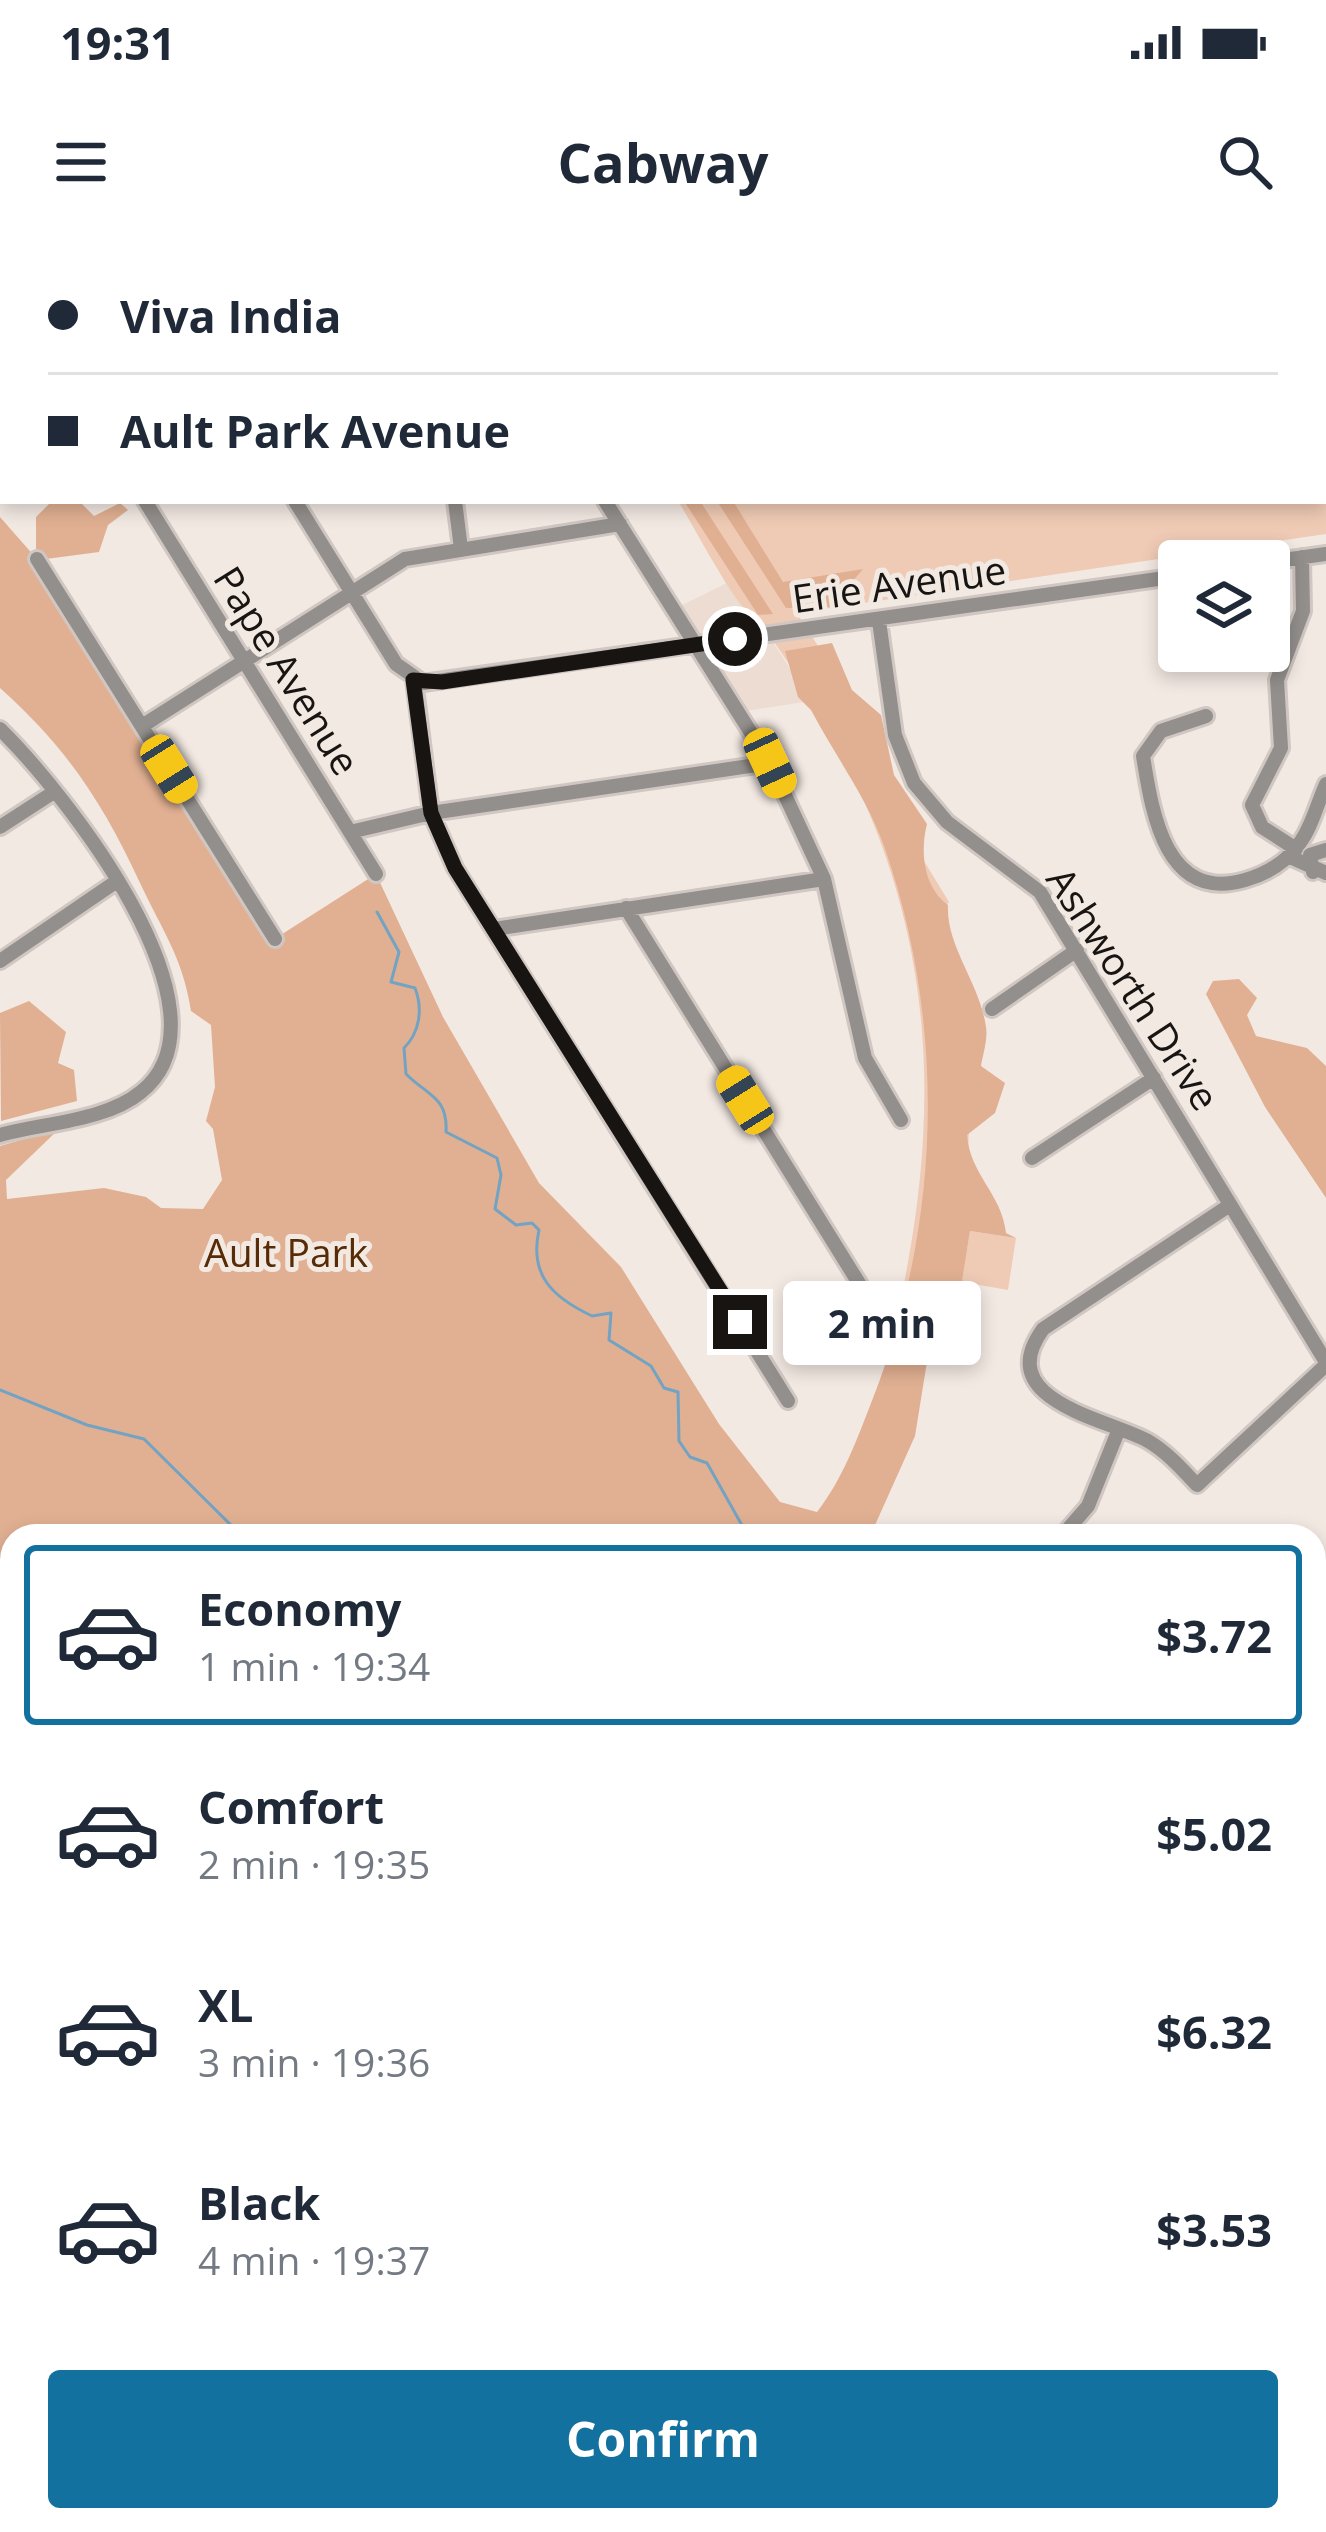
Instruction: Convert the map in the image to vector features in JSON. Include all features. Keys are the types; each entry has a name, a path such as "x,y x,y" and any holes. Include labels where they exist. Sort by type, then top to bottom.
{"street":[{"name":"Pape Avenue","path":"146,504 376,874"},
{"path":"297,504 396,664 413,680 431,813 455,868 788,1401"},
{"path":"455,504 461,550"},
{"path":"607,504 770,763 824,879 858,1037 902,1120"},
{"path":"142,726 405,559 620,524"},
{"path":"1290,559 1326,554"},
{"path":"1303,557 1303,611 1277,680 1282,748 1252,805 1262,827 1296,848 1320,873"},
{"path":"37,559 275,939"},
{"name":"Erie Avenue","path":"413,680 442,682 1158,579"},
{"name":"Ashworth Drive","path":"879,620 895,735 914,783 947,822 1032,883 1078,950 1326,1364"},
{"path":"1206,716 1161,731 1144,747 1154,824 1165,848 1199,881 1222,884 1265,873 1296,848 1326,784"},
{"path":"0,729 54,792 117,881 172,997 173,1031 165,1065 142,1092 120,1105 0,1135"},
{"path":"350,832 431,813 770,763"},
{"path":"0,827 54,792"},
{"path":"1296,848 1322,850"},
{"path":"1320,873 1309,859 1322,850"},
{"path":"494,929 824,879"},
{"path":"0,961 117,881"},
{"path":"626,908 888,1330"},
{"path":"992,1009 1078,950"},
{"path":"1032,1158 1154,1078"},
{"path":"1230,1205 1038,1335 1031,1368 1044,1394 1163,1450 1197,1485 1326,1364"},
{"path":"1072,1524 1091,1502 1119,1429"}],"shaded area":[{"path":"680,504 1326,504 1326,534 1286,540 1158,540 1158,559 797,613 848,693 924,861 949,902 944,907 964,1016 969,1129 957,1242 945,1296 923,1361 865,1439 910,1250 922,1158 924,1069 916,980 897,891 864,801 795,673 743,607"},
{"path":"729,582 811,701 739,712 674,609"},
{"path":"970,1231 1016,1238 1008,1290 962,1282"}],"green space":[{"name":"Ault Park","path":"49,504 82,504 94,516 118,504 128,510 108,525 99,552 46,559 41,567 276,938 376,874 443,1017 539,1183 621,1267 719,1424 780,1502 817,1512 849,1457 896,1332 923,1194 928,1124 918,983 884,846 850,777 811,710 798,697 785,651 832,643 852,690 881,715 894,775 927,824 924,857 929,879 948,905 952,936 983,1011 986,1036 981,1066 1005,1083 995,1113 967,1135 969,1149 999,1207 1006,1233 1016,1238 970,1231 962,1282 931,1337 915,1436 875,1524 0,1524 0,1146 59,1129 6,1180 7,1199 104,1188 146,1197 161,1208 203,1209 222,1180 213,1129 206,1121 215,1087 211,1025 191,1011 171,945 97,802 64,755 0,688 0,517 36,558 36,517"},
{"path":"686,504 702,504 773,614 758,615"},
{"path":"719,504 735,504 783,582 863,569 831,607 786,608"},
{"path":"1239,979 1257,998 1247,1015 1256,1036 1307,1048 1326,1066 1326,1198 1265,1107 1206,994 1213,981"},
{"path":"29,1001 66,1032 58,1063 74,1070 77,1101 1,1121 0,1013"}],"waterway":[{"path":"377,912 399,952 391,982 415,988 417,996 417,1028 404,1048 406,1074 440,1104 446,1132 497,1158 501,1175 495,1209 516,1225 532,1223 539,1230 537,1260 547,1283 565,1301 592,1316 611,1313 609,1340 651,1366 664,1388 678,1392 679,1441 690,1457 707,1463 741,1524"},
{"path":"0,1390 87,1425 144,1439 230,1524"}],"route":[{"path":"735,639 442,682 413,680 431,813 455,868 740,1322"}]}
